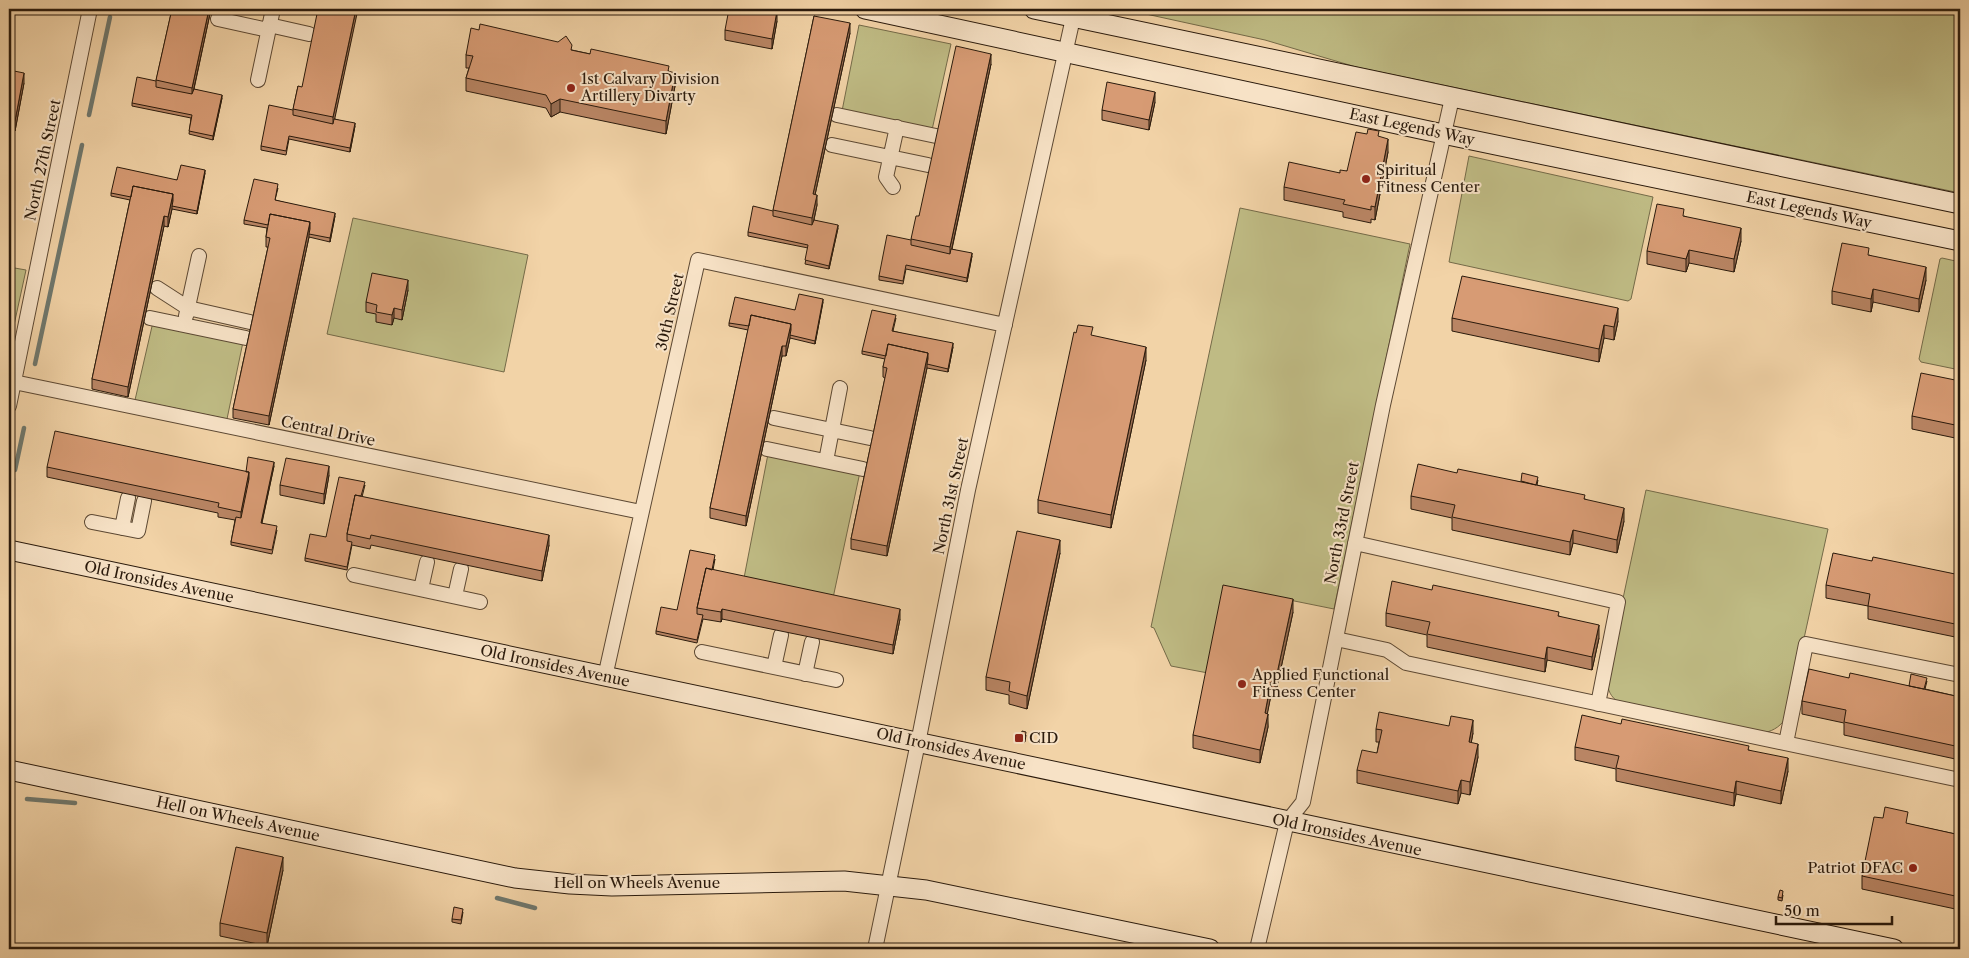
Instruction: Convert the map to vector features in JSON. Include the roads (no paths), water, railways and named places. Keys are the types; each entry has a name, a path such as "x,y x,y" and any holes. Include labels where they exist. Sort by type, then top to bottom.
{"street":[{"name":"North 27th Street","path":"9,406 11,382 90,9"},
{"path":"258,80 273,9"},
{"name":"East Legends Way","path":"865,9 1066,51 1240,91 1960,241"},
{"path":"1034,9 1075,13 1452,98 1960,204"},
{"name":"North 31st Street","path":"875,949 919,742 966,499 1075,13"},
{"path":"218,19 309,34"},
{"name":"North 33rd Street","path":"1257,949 1287,822 1303,802 1382,405 1452,98"},
{"path":"838,115 936,136"},
{"path":"893,187 886,177 897,127"},
{"path":"832,145 928,166"},
{"path":"184,325 199,256"},
{"name":"30th Street","path":"605,677 698,260 1005,325"},
{"path":"157,288 188,308 250,322"},
{"path":"150,318 246,338"},
{"name":"Central Drive","path":"11,382 641,512"},
{"path":"826,461 840,388"},
{"path":"774,418 870,438"},
{"path":"768,449 863,469"},
{"path":"122,528 128,498"},
{"path":"92,522 138,531 144,501"},
{"path":"1355,543 1618,602 1598,704"},
{"name":"Old Ironsides Avenue","path":"9,550 1894,949"},
{"path":"421,589 428,562"},
{"path":"455,596 461,569"},
{"path":"354,575 480,602"},
{"path":"774,667 781,635"},
{"path":"1336,639 1387,650 1406,663 1960,780"},
{"path":"805,674 812,642"},
{"path":"1786,743 1806,644 1960,675"},
{"path":"702,652 836,680"},
{"name":"Hell on Wheels Avenue","path":"9,770 480,871 543,882 612,886 844,881 888,885 972,899 1210,949"}],"waterway":[{"path":"89,115 110,17"},
{"path":"35,364 82,145"},
{"path":"15,470 24,428"},
{"path":"9,501 13,479"},
{"path":"27,799 75,803"},
{"path":"497,898 535,908"}],"place":[{"name":"1st Calvary Division Artillery Divarty","path":"571,88"},
{"name":"Spiritual Fitness Center","path":"1366,179"},
{"name":"Applied Functional Fitness Center","path":"1242,684"},
{"name":"CID","path":"1019,738"},
{"name":"Patriot DFAC","path":"1913,868"}]}
